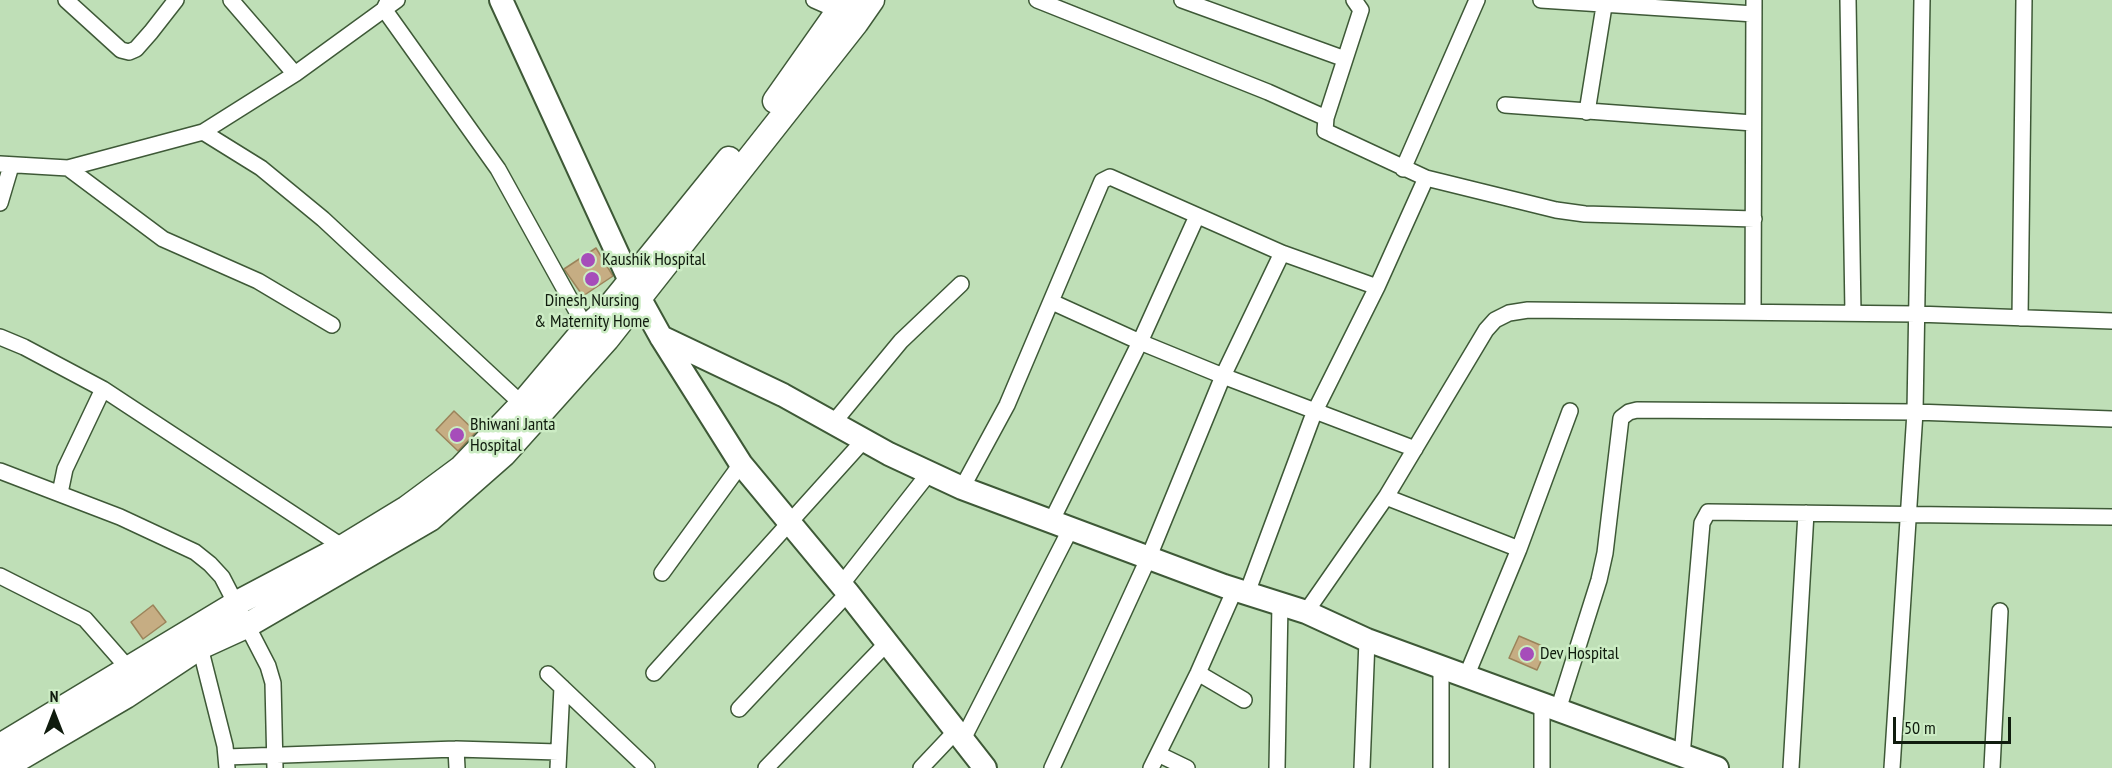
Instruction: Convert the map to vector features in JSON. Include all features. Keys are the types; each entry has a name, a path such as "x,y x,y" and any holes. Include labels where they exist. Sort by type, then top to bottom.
{"main road":[{"path":"3,768 126,696 200,647 246,626 430,519 504,454 635,290 856,23 872,0"},
{"path":"0,746 237,603 343,547 407,508 461,468 522,404 586,328 635,290 782,92 842,5"}],"street":[{"path":"66,0 121,50 129,52 136,49 176,0"},
{"path":"231,0 295,74"},
{"path":"501,0 635,290 661,337 741,464 845,589 985,768"},
{"path":"814,0 842,5"},
{"path":"1037,0 1268,92 1326,118"},
{"path":"1182,0 1345,58"},
{"path":"1354,0 1361,10 1326,118 1325,131 1330,136 1426,178 1556,210 1585,214 1754,219"},
{"path":"1403,169 1477,0"},
{"path":"1540,0 1754,7 1753,312"},
{"path":"1848,0 1853,314"},
{"path":"1892,768 1915,412 1922,0"},
{"path":"2020,318 2024,0"},
{"path":"0,202 5,165 68,168 203,132 295,74 390,3 498,170 586,328"},
{"path":"1587,112 1605,3"},
{"path":"1505,105 1752,123"},
{"path":"203,132 261,168 323,219 522,404"},
{"path":"68,168 163,239 258,281 332,325"},
{"path":"962,488 1007,405 1102,181 1110,177 1117,178 1197,216 1282,252 1377,287"},
{"path":"1187,768 1154,761 1241,591 1314,413 1377,287 1426,178"},
{"path":"921,768 959,737 1061,524 1197,216"},
{"path":"1052,768 1148,559 1223,376 1282,252"},
{"path":"834,422 901,340 961,284"},
{"path":"1052,302 1140,342 1314,413 1415,449"},
{"path":"1306,612 1386,497 1486,330 1496,320 1509,313 1528,310 1916,314 2112,321"},
{"path":"0,337 24,347 103,389 343,547"},
{"path":"661,337 962,488 1148,559 1306,612 1367,640 1717,768"},
{"path":"60,493 65,469 103,389"},
{"path":"1542,768 1550,708 1605,553 1620,418 1637,410 1915,412 2112,419"},
{"path":"1466,677 1519,549 1570,411"},
{"path":"654,673 788,521 864,440"},
{"path":"662,573 741,464"},
{"path":"0,471 60,493 195,552 222,577 268,666 273,682 275,762"},
{"path":"739,709 845,589 929,473"},
{"path":"1386,497 1519,549"},
{"path":"1682,756 1703,516 1714,511 2112,517"},
{"path":"1791,768 1806,513"},
{"path":"0,576 85,619 128,668"},
{"path":"1277,768 1280,603"},
{"path":"1992,768 2000,611"},
{"path":"1362,768 1367,640"},
{"path":"766,768 886,644"},
{"path":"200,647 227,763 275,762 456,749 558,752"},
{"path":"1441,666 1441,768"},
{"path":"1198,673 1245,700"},
{"path":"548,674 647,768"},
{"path":"558,768 562,687"},
{"path":"456,749 457,768"},
{"path":"628,751 630,768"}],"building":[{"path":"596,248 613,276 583,296 564,269"},
{"path":"454,411 476,432 458,451 436,430"},
{"path":"153,605 166,622 143,639 131,622"},
{"path":"1519,636 1547,648 1537,670 1509,658"}],"place":[{"name":"Kaushik Hospital","path":"588,260"},
{"name":"Dinesh Nursing & Maternity Home","path":"592,279"},
{"name":"Bhiwani Janta Hospital","path":"457,435"},
{"name":"Dev Hospital","path":"1527,654"}]}
